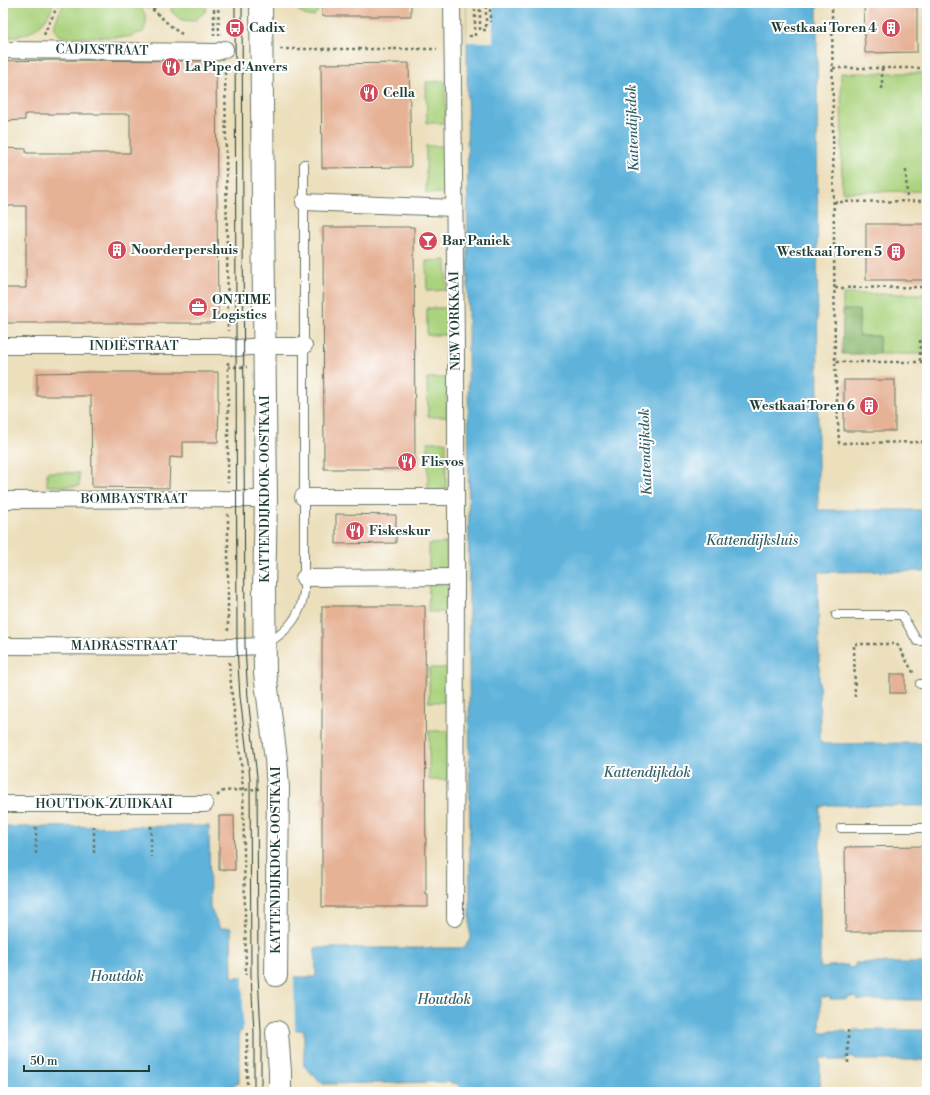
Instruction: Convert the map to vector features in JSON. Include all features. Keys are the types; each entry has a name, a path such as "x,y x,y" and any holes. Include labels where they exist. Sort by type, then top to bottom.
{"street":[{"name":"KATTENDIJKDOK-OOSTKAAI","path":"261,3 266,499 255,646 264,672 276,759 278,789 276,975"},
{"name":"NEW YORKKAAI","path":"452,3 457,639 455,918"},
{"name":"CADIXSTRAAT","path":"3,50 220,50"},
{"path":"304,202 454,208"},
{"name":"INDIËSTRAAT","path":"3,346 228,346 236,348 304,346"},
{"path":"304,497 456,497"},
{"name":"BOMBAYSTRAAT","path":"3,500 266,499"},
{"path":"304,578 456,577"},
{"name":"MADRASSTRAAT","path":"3,646 255,646"},
{"name":"HOUTDOK-ZUIDKAAI","path":"3,804 205,804"},
{"path":"277,1032 280,1092"}],"lane":[{"path":"255,646 278,637 293,621 301,607 304,592 304,164"},
{"path":"836,615 902,615 918,641 927,641"},
{"path":"841,828 927,828"}],"path":[{"path":"42,50 44,34 59,3"},
{"path":"142,3 153,10 174,30 187,37"},
{"path":"153,10 159,3"},
{"path":"214,3 220,50"},
{"path":"218,3 221,21 220,50 228,346 228,647 243,789 246,975"},
{"path":"470,36 475,36 475,3"},
{"path":"480,3 480,30 486,30 486,6 490,4"},
{"path":"832,3 835,362 838,443 927,442"},
{"path":"490,4 490,22"},
{"path":"278,49 452,49"},
{"path":"833,68 927,68"},
{"path":"882,68 882,92"},
{"path":"906,170 907,201"},
{"path":"834,202 927,201"},
{"path":"834,288 927,287"},
{"path":"920,340 920,362"},
{"path":"835,362 927,362"},
{"path":"855,697 854,644 897,644 924,684"},
{"path":"205,804 224,791 243,789 278,789"},
{"path":"94,826 94,856"},
{"path":"151,826 151,857"},
{"path":"36,827 36,856"},
{"path":"848,1030 848,1064"},
{"path":"246,1033 246,1092"}],"green space":[{"path":"3,3 54,3 47,17 38,27 28,33 16,37 3,38"},
{"path":"64,3 137,3 143,10 146,17 145,28 143,32 128,37 66,37 58,35 54,28"},
{"path":"177,3 208,3 205,12 194,21 181,20 172,12 171,8"},
{"path":"293,3 318,3 318,11 314,16 307,16 299,11"},
{"path":"841,73 927,73 927,191 842,192"},
{"path":"445,81 446,123 427,123 426,82"},
{"path":"426,146 446,146 446,193 426,193"},
{"path":"446,260 447,290 427,291 426,261"},
{"path":"843,294 927,294 927,354 879,354 879,336 859,336 859,311 843,310"},
{"path":"427,308 447,308 447,335 427,335"},
{"path":"843,310 859,310 859,336 879,336 879,354 842,354"},
{"path":"427,378 446,378 447,417 428,417"},
{"path":"428,442 446,442 446,490 428,491"},
{"path":"47,472 79,473 79,486 47,486"},
{"path":"446,543 447,568 429,569 429,544"},
{"path":"429,584 447,584 447,612 428,612"},
{"path":"429,668 448,668 448,702 429,702"},
{"path":"429,731 448,731 448,780 429,780"}],"water":[{"name":"Kattendijkdok","path":"467,3 817,3 818,510 927,510 927,571 818,572 820,740 823,744 927,743 927,806 826,805 820,808 820,967 828,968 828,966 848,965 848,968 855,967 855,963 927,963 927,1000 858,1000 856,997 848,997 848,999 830,999 830,997 821,997 820,1033 829,1033 829,1031 846,1031 846,1033 854,1033 854,1030 927,1030 927,1060 855,1060 855,1057 846,1057 846,1060 830,1060 829,1058 820,1058 820,1092 466,1092 457,1084 447,1082 323,1084 304,1066 304,1030 239,1031 239,1083 230,1087 224,1092 3,1092 3,827 209,826 210,908 220,928 231,928 232,977 316,977 315,948 464,948 470,939"}],"pier":[{"path":"467,3 493,3 493,42 467,42"},
{"path":"243,975 294,975 295,1032 243,1033"}],"building":[{"path":"322,3 411,3 411,16 322,16"},
{"name":"Westkaai Toren 4","path":"864,3 917,3 917,52 865,53"},
{"path":"3,61 212,61 216,66 218,319 213,323 3,323 3,288 26,288 26,206 3,206 3,148 26,149 26,153 130,153 130,114 25,114 25,120 3,121"},
{"path":"409,63 411,167 322,168 321,64"},
{"name":"Westkaai Toren 5","path":"866,224 927,224 927,280 866,280"},
{"path":"323,227 414,227 415,469 324,469"},
{"path":"218,372 218,442 183,442 183,458 170,457 169,488 92,487 91,396 37,396 37,373"},
{"name":"Westkaai Toren 6","path":"844,380 895,380 895,431 844,431"},
{"path":"336,514 396,515 396,543 336,544"},
{"path":"322,606 425,606 426,895 428,895 428,907 322,907"},
{"path":"890,674 905,674 905,693 890,693"},
{"path":"219,816 234,816 235,870 219,870"},
{"path":"927,846 927,932 846,932 845,847"}],"tram line":[{"path":"235,3 237,647 240,697 250,778 251,975 254,1033 254,1092"},
{"path":"242,3 245,646 248,698 257,777 258,975 261,1032 261,1092"}],"place":[{"name":"Cadix","path":"235,28"},
{"name":"Westkaai Toren 4","path":"891,28"},
{"name":"La Pipe d'Anvers","path":"171,67"},
{"name":"Cella","path":"369,93"},
{"name":"Bar Paniek","path":"428,241"},
{"name":"Noorderpershuis","path":"117,250"},
{"name":"Westkaai Toren 5","path":"896,252"},
{"name":"ON TIME Logistics","path":"198,307"},
{"name":"Westkaai Toren 6","path":"869,406"},
{"name":"Flisvos","path":"407,462"},
{"name":"Fiskeskur","path":"355,531"}],"water label":[{"name":"Kattendijksluis","path":"752,541"},
{"name":"Houtdok","path":"117,977"},
{"name":"Houtdok","path":"444,1000"}]}
